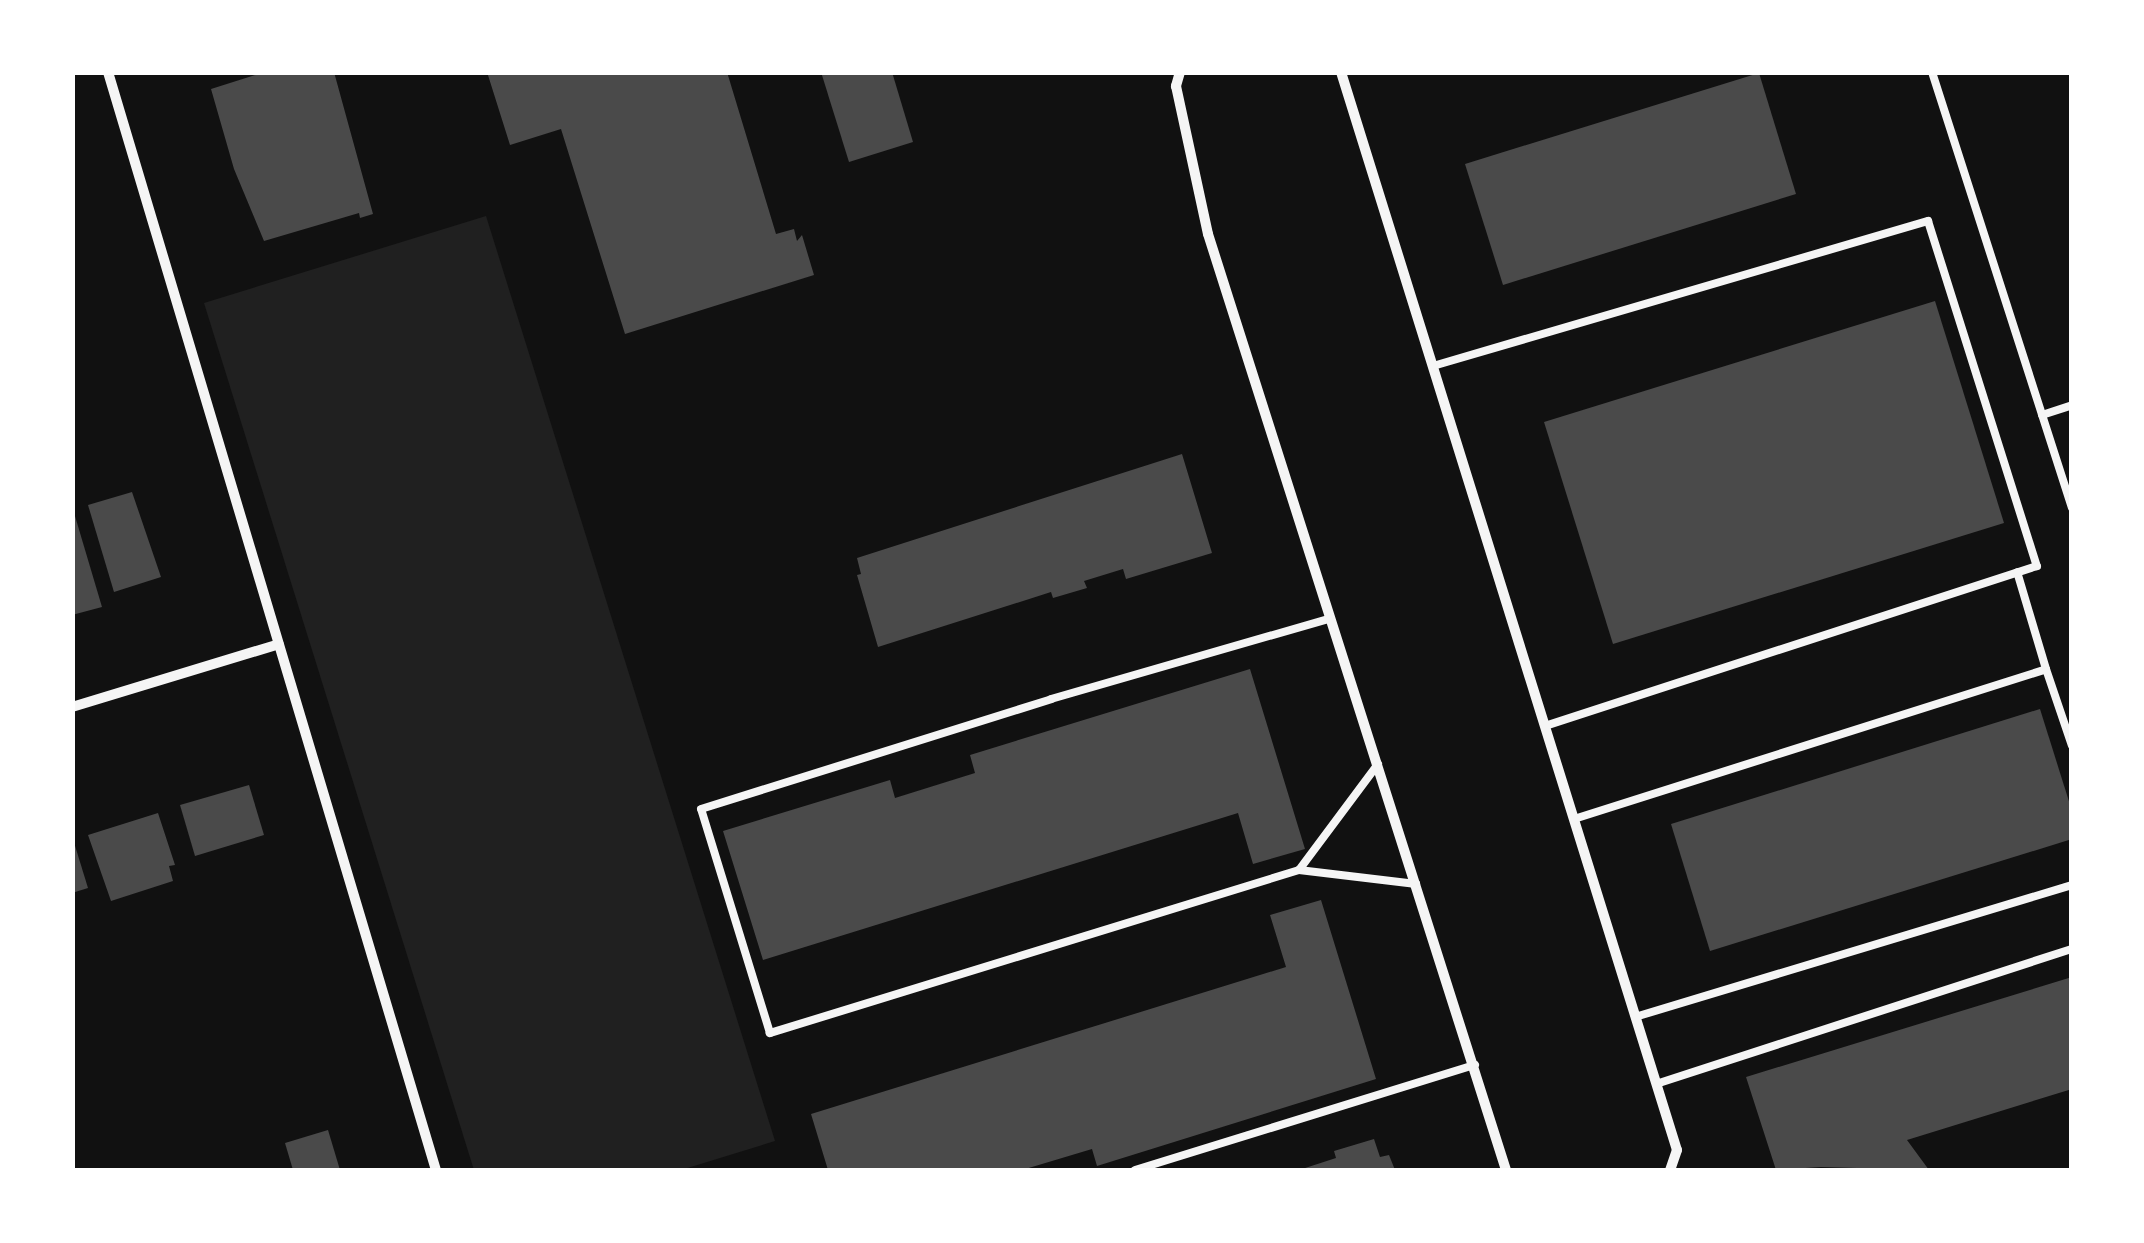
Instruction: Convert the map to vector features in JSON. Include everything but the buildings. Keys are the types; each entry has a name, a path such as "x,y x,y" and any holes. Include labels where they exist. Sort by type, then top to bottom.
{"street":[{"path":"108,72 436,1170"},
{"path":"1180,72 1176,86 1208,234 1506,1170"},
{"path":"1341,72 1677,1150 1670,1170"},
{"path":"72,706 279,644"}],"lane":[{"path":"1932,72 2072,508"},
{"path":"1433,366 1928,221 2037,566 1546,726"},
{"path":"2042,415 2072,405"},
{"path":"2018,572 2072,746"},
{"path":"1331,618 1051,699 701,810 770,1033 1300,870 1416,884"},
{"path":"1574,819 2046,670"},
{"path":"1300,870 1378,764"},
{"path":"1636,1017 2072,885"},
{"path":"1656,1084 2072,949"},
{"path":"1135,1170 1475,1065"}],"shaded area":[{"path":"486,216 775,1141 681,1170 474,1170 204,303"}]}
